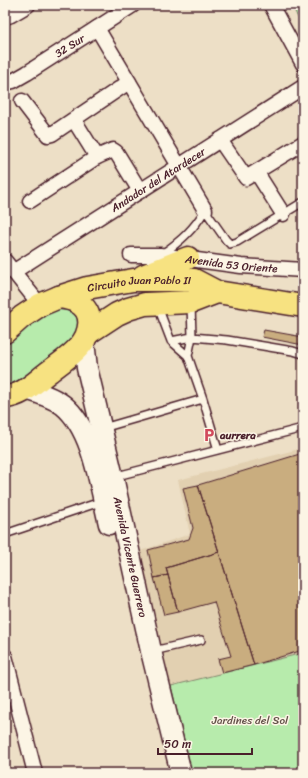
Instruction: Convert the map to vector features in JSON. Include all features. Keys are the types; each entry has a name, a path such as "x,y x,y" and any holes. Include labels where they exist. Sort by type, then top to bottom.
{"main road":[{"path":"133,280 188,258"},
{"name":"Circuito Juan Pablo II","path":"5,332 22,317 50,301 87,288 133,280 194,280 217,292 303,306"},
{"name":"Circuito Juan Pablo II","path":"5,397 18,394 26,389 71,354 86,337 117,314 145,304 191,302 217,292"},
{"path":"50,301 77,302 84,307 88,313 89,320 86,337"},
{"name":"Avenida Vicente Guerrero","path":"86,337 87,368 113,477 110,499 167,773"},
{"name":"Avenida Vicente Guerrero","path":"26,389 52,398 62,404 72,413 80,424 110,499 151,651 181,773"}],"street":[{"path":"7,14 28,5"},
{"name":"32 Sur","path":"5,83 13,81 27,73 133,5"},
{"path":"271,5 303,64"},
{"path":"97,28 205,210"},
{"path":"22,101 48,134 52,134 129,82"},
{"name":"Andador del Atardecer","path":"9,266 140,191 303,87"},
{"path":"74,120 97,157"},
{"path":"220,140 284,214"},
{"path":"251,176 301,148"},
{"path":"30,201 97,157 113,150 116,152 140,191"},
{"name":"Avenida 53 Oriente","path":"131,255 160,255 240,266 303,270"},
{"path":"9,266 50,301"},
{"path":"5,656 35,773"}],"lane":[{"path":"160,255 174,246 193,229 205,210 230,244 237,242 303,202"},
{"path":"188,356 192,337 191,302"},
{"path":"156,303 171,341 188,356 203,399 218,450"},
{"path":"171,341 192,337 227,340 303,354"},
{"path":"101,428 203,399"},
{"path":"113,477 303,428"},
{"path":"5,534 110,499"},
{"path":"151,651 201,640"}],"shaded area":[{"path":"303,448 303,653 171,686 140,551 190,534 178,480"}],"green space":[{"path":"292,5 303,5 303,29"},
{"path":"51,309 73,311 82,327 77,345 5,392 5,343"},
{"name":"Jardines del Sol","path":"303,653 303,773 192,773 171,686"}],"building":[{"path":"264,330 303,337 303,345 262,337"},
{"path":"303,453 303,650 254,665 198,485"},
{"path":"198,485 219,552 166,568 168,575 154,578 148,550 189,539 193,528 183,488"},
{"path":"219,552 254,665 222,673 218,659 231,656 214,602 178,612 166,568"},
{"path":"168,575 178,612 164,615 154,578"}],"place":[{"name":"aurrera","path":"209,435"}]}
